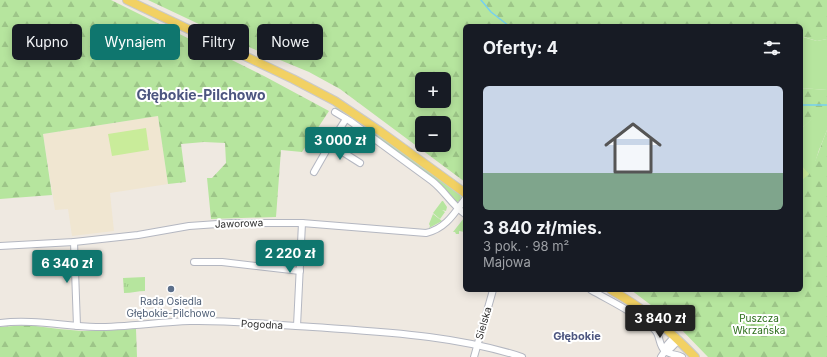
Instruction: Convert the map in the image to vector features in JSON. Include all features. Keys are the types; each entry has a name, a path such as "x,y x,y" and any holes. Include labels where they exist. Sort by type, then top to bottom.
{"main road":[{"path":"127,0 293,79 335,101 463,192"},
{"path":"614,292 646,311 677,338 695,357"}],"street":[{"path":"335,112 438,185 458,209 463,213"},
{"path":"314,172 346,119"},
{"path":"330,144 360,163"},
{"name":"Jaworowa","path":"0,246 74,242 138,235 189,226 252,222 302,223 426,233 434,231 445,225 463,202"},
{"path":"297,326 302,223"},
{"path":"74,242 77,326"},
{"path":"194,262 222,262 300,271"},
{"name":"Sielska","path":"474,357 492,292"},
{"path":"594,292 638,317 656,330 665,351 669,354 682,357"},
{"name":"Pogodna","path":"0,323 21,321 97,327 190,321 297,326 409,334 477,345 522,357"},
{"path":"661,357 667,345 677,338"}],"shaded area":[{"path":"158,116 168,184 110,193 114,231 72,236 68,209 55,210 43,134"}],"green space":[{"path":"0,0 111,0 159,24 90,24 90,60 180,60 180,34 188,38 188,60 232,60 329,111 302,152 281,150 276,217 211,219 207,178 212,178 226,163 225,143 204,142 181,144 186,182 168,184 158,116 43,134 52,195 0,199"},
{"path":"148,0 827,0 827,39 817,41 803,38 803,24 463,24 463,181 425,152 451,152 451,116 415,116 415,145 340,89 309,72 280,60 323,60 323,24 257,24 257,50 249,47 249,24 199,24"},
{"path":"803,37 817,41 827,39 827,90 803,88"},
{"path":"803,88 827,90 827,116 815,117 803,127"},
{"path":"336,105 459,192 461,197 460,200 456,203 441,185 335,110"},
{"path":"815,116 827,116 827,130 814,166 803,185 803,127"},
{"path":"146,128 149,150 112,156 108,134"},
{"name":"Puszcza Wkrzańska","path":"827,130 827,357 708,357 676,324 634,292 803,292 803,184 813,167"},
{"path":"803,167 809,174 803,179"},
{"path":"442,201 447,207 446,211 442,210 445,212 440,219 433,213"},
{"path":"433,214 442,221 429,228 429,224"},
{"path":"463,219 463,232 459,231 459,234 453,232"},
{"path":"145,277 145,291 124,293 123,278"},
{"path":"28,325 82,331 136,329 137,357 0,357 0,327"}],"waterway":[{"path":"481,0 491,12 506,24"},
{"path":"803,105 827,105"}],"place":[{"name":"Rada Osiedla Głębokie-Pilchowo","path":"171,289"}],"district":[{"name":"Głębokie-Pilchowo","path":"201,95"},
{"name":"Głębokie","path":"577,336"}]}
